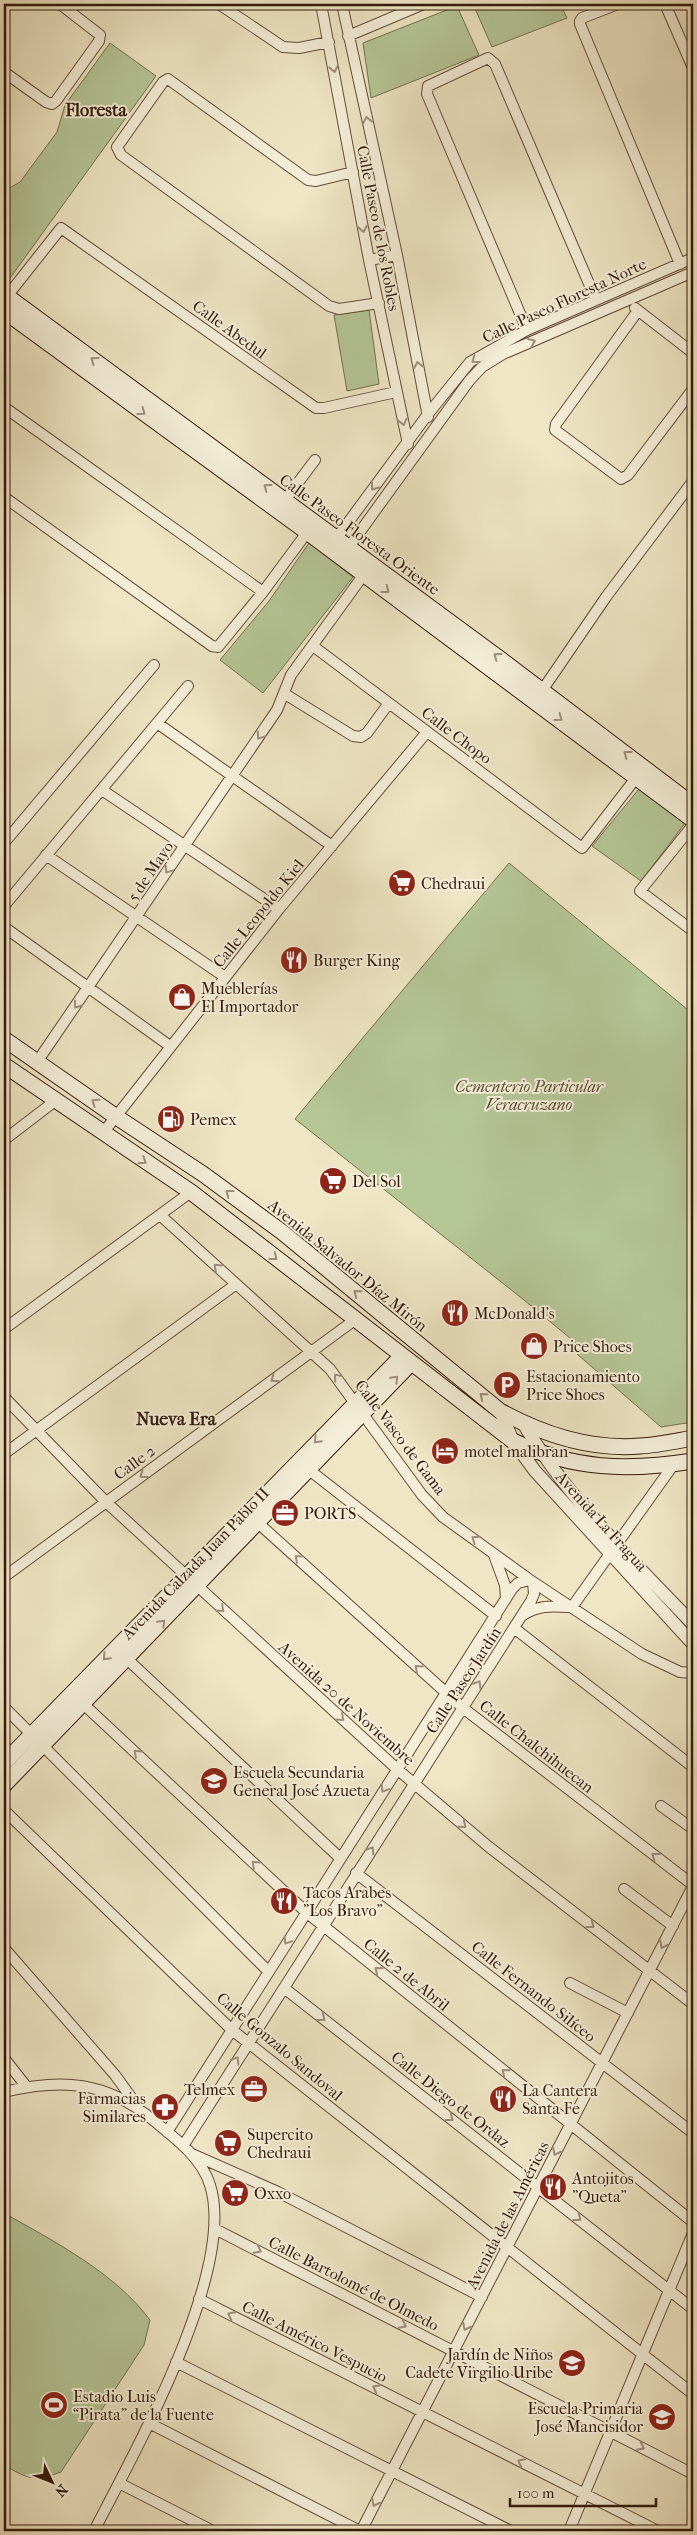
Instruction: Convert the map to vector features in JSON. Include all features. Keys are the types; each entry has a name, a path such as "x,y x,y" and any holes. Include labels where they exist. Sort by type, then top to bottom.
{"main road":[{"name":"Calle Paseo Floresta Oriente","path":"4,300 641,772 693,805"},
{"name":"Calle Paseo Floresta Oriente","path":"118,386 285,500 311,527"},
{"name":"Calle Paseo Floresta Oriente","path":"641,772 693,820"},
{"name":"Avenida Salvador Díaz Mirón","path":"4,1039 114,1116 203,1174 282,1232 500,1411 523,1424 592,1445 639,1446 693,1438"},
{"path":"4,1065 190,1192 513,1441 542,1455 580,1464 621,1468 693,1461"},
{"path":"238,1229 247,1227 268,1240 274,1240 282,1232"},
{"name":"Avenida Calzada Juan Pablo II","path":"4,1763 185,1576 406,1360"},
{"name":"Avenida Calzada Juan Pablo II","path":"4,1785 197,1587 308,1469 359,1407"}],"street":[{"path":"4,72 46,102 52,104 99,41 100,35 60,4"},
{"path":"220,4 283,47 299,48 329,42"},
{"path":"236,4 238,18"},
{"name":"Calle Paseo de los Robles","path":"321,4 369,260 411,458"},
{"name":"Calle Paseo de los Robles","path":"342,4 396,255 431,430"},
{"path":"348,36 424,4"},
{"path":"618,4 580,20 680,264"},
{"path":"665,4 693,68"},
{"path":"527,330 426,89 488,58 493,60 596,300"},
{"path":"353,172 316,181 308,180 166,79 118,145 117,150 329,306 339,309 379,303"},
{"name":"Calle Abedul","path":"4,300 61,228 316,408 324,408 396,392"},
{"path":"369,260 396,255"},
{"name":"Calle Paseo Floresta Norte","path":"339,548 408,442 470,362 527,330 693,258"},
{"name":"Calle Paseo Floresta Norte","path":"339,548 482,367 503,354 693,272"},
{"path":"625,287 637,312 693,353"},
{"path":"637,312 556,424 555,430 621,479 628,475 693,389"},
{"path":"4,407 263,592"},
{"path":"285,500 315,460"},
{"path":"538,695 606,597 693,481"},
{"path":"4,497 212,646 218,647 263,592 311,527"},
{"name":"5 de Mayo","path":"37,1062 233,777 277,710 285,694 288,680 368,570"},
{"name":"Calle Chopo","path":"313,646 582,848 641,772"},
{"path":"4,843 154,665"},
{"path":"4,906 188,686"},
{"path":"285,694 353,736 361,737 367,733 389,703"},
{"path":"157,723 332,846"},
{"name":"Calle Leopoldo Kiel","path":"103,1133 114,1116 279,909 427,732"},
{"path":"102,790 279,909"},
{"path":"693,825 640,891 693,931"},
{"path":"46,855 225,977"},
{"path":"4,926 170,1046"},
{"path":"4,1140 55,1101"},
{"path":"4,1329 190,1192"},
{"name":"Calle Vasco de Gama","path":"160,1215 235,1285 330,1369 422,1495 443,1517 532,1581 642,1654 680,1672 693,1673"},
{"path":"4,1454 235,1285"},
{"name":"Calle 2","path":"4,1577 356,1319"},
{"name":"Avenida 20 de Noviembre","path":"4,1398 106,1502 414,1784 490,1847 693,2004"},
{"name":"Avenida La Fragua","path":"500,1411 513,1441 535,1471 613,1549 693,1624"},
{"name":"Avenida La Fragua","path":"523,1424 542,1455 613,1549 691,1637"},
{"path":"520,1618 533,1608 547,1606 572,1607 674,1464"},
{"path":"308,1469 496,1616"},
{"name":"Calle Chalchihuecan","path":"258,1522 463,1708 693,1886"},
{"path":"493,1552 502,1576 506,1599"},
{"name":"Calle Paseo Jardín","path":"167,2132 506,1599 518,1583 532,1581 534,1594 514,1628 248,2042 186,2149"},
{"path":"514,1628 693,1768"},
{"path":"127,1659 340,1858"},
{"name":"Calle 2 de Abril","path":"72,1693 306,1912 693,2222"},
{"path":"4,1707 268,1971"},
{"path":"661,1806 693,1829"},
{"name":"Calle Gonzalo Sandoval","path":"4,1810 232,2030 693,2394"},
{"name":"Calle Fernando Silíceo","path":"356,1873 693,2133"},
{"name":"Avenida de las Américas","path":"361,2531 693,1886"},
{"path":"624,1889 673,1926"},
{"path":"4,1948 115,2075 140,2109 186,2149 210,2183 215,2203 215,2229 199,2299 176,2362 149,2423 94,2531"},
{"path":"570,1983 628,2013"},
{"name":"Calle Diego de Ordaz","path":"284,1988 539,2186 693,2309"},
{"path":"4,2058 26,2086"},
{"path":"4,2092 26,2086 62,2084 97,2087 140,2109"},
{"path":"186,2149 286,2196 482,2297"},
{"name":"Calle Bartolomé de Olmedo","path":"215,2229 693,2474"},
{"path":"569,2531 693,2232"},
{"name":"Calle Américo Vespucio","path":"199,2299 658,2531"},
{"path":"176,2362 511,2531"},
{"path":"149,2423 361,2531"},
{"path":"119,2483 212,2531"}],"green space":[{"path":"473,4 560,4 567,18 492,47"},
{"path":"457,6 479,55 371,98 363,43"},
{"path":"110,43 156,76 8,281 4,278 4,195 8,189 20,182 57,132 65,105"},
{"path":"369,310 379,384 347,391 334,315"},
{"path":"309,543 353,577 263,693 220,660 269,601"},
{"path":"639,789 686,822 641,881 592,846"},
{"name":"Cementerio Particular Veracruzano","path":"509,863 693,1014 693,1422 661,1427 577,1354 582,1348 295,1119"},
{"name":"Estadio Luis “Pirata” de la Fuente","path":"4,2213 83,2259 119,2287 150,2320 144,2345 61,2472 37,2478 25,2476 4,2465"}],"place":[{"name":"Chedraui","path":"402,883"},
{"name":"Burger King","path":"294,960"},
{"name":"Mueblerías El Importador","path":"182,997"},
{"name":"Pemex","path":"171,1119"},
{"name":"Del Sol","path":"333,1181"},
{"name":"McDonald's","path":"455,1313"},
{"name":"Price Shoes","path":"534,1346"},
{"name":"Estacionamiento Price Shoes","path":"507,1385"},
{"name":"motel malibran","path":"445,1451"},
{"name":"PORTS","path":"285,1513"},
{"name":"Escuela Secundaria General José Azueta","path":"214,1781"},
{"name":"Tacos Arabes \"Los Bravo\"","path":"284,1901"},
{"name":"Telmex","path":"254,2089"},
{"name":"La Cantera Santa Fe","path":"503,2099"},
{"name":"Farmacias Similares","path":"165,2107"},
{"name":"Supercito Chedraui","path":"228,2143"},
{"name":"Antojitos \"Queta\"","path":"553,2187"},
{"name":"Oxxo","path":"235,2193"},
{"name":"Jardín de Niños Cadete Virgilio Uribe","path":"572,2363"},
{"name":"Estadio Luis “Pirata” de la Fuente","path":"54,2405"},
{"name":"Escuela Primaria José Mancisidor","path":"662,2417"}],"district":[{"name":"Floresta","path":"96,110"},
{"name":"Nueva Era","path":"176,1419"}]}
